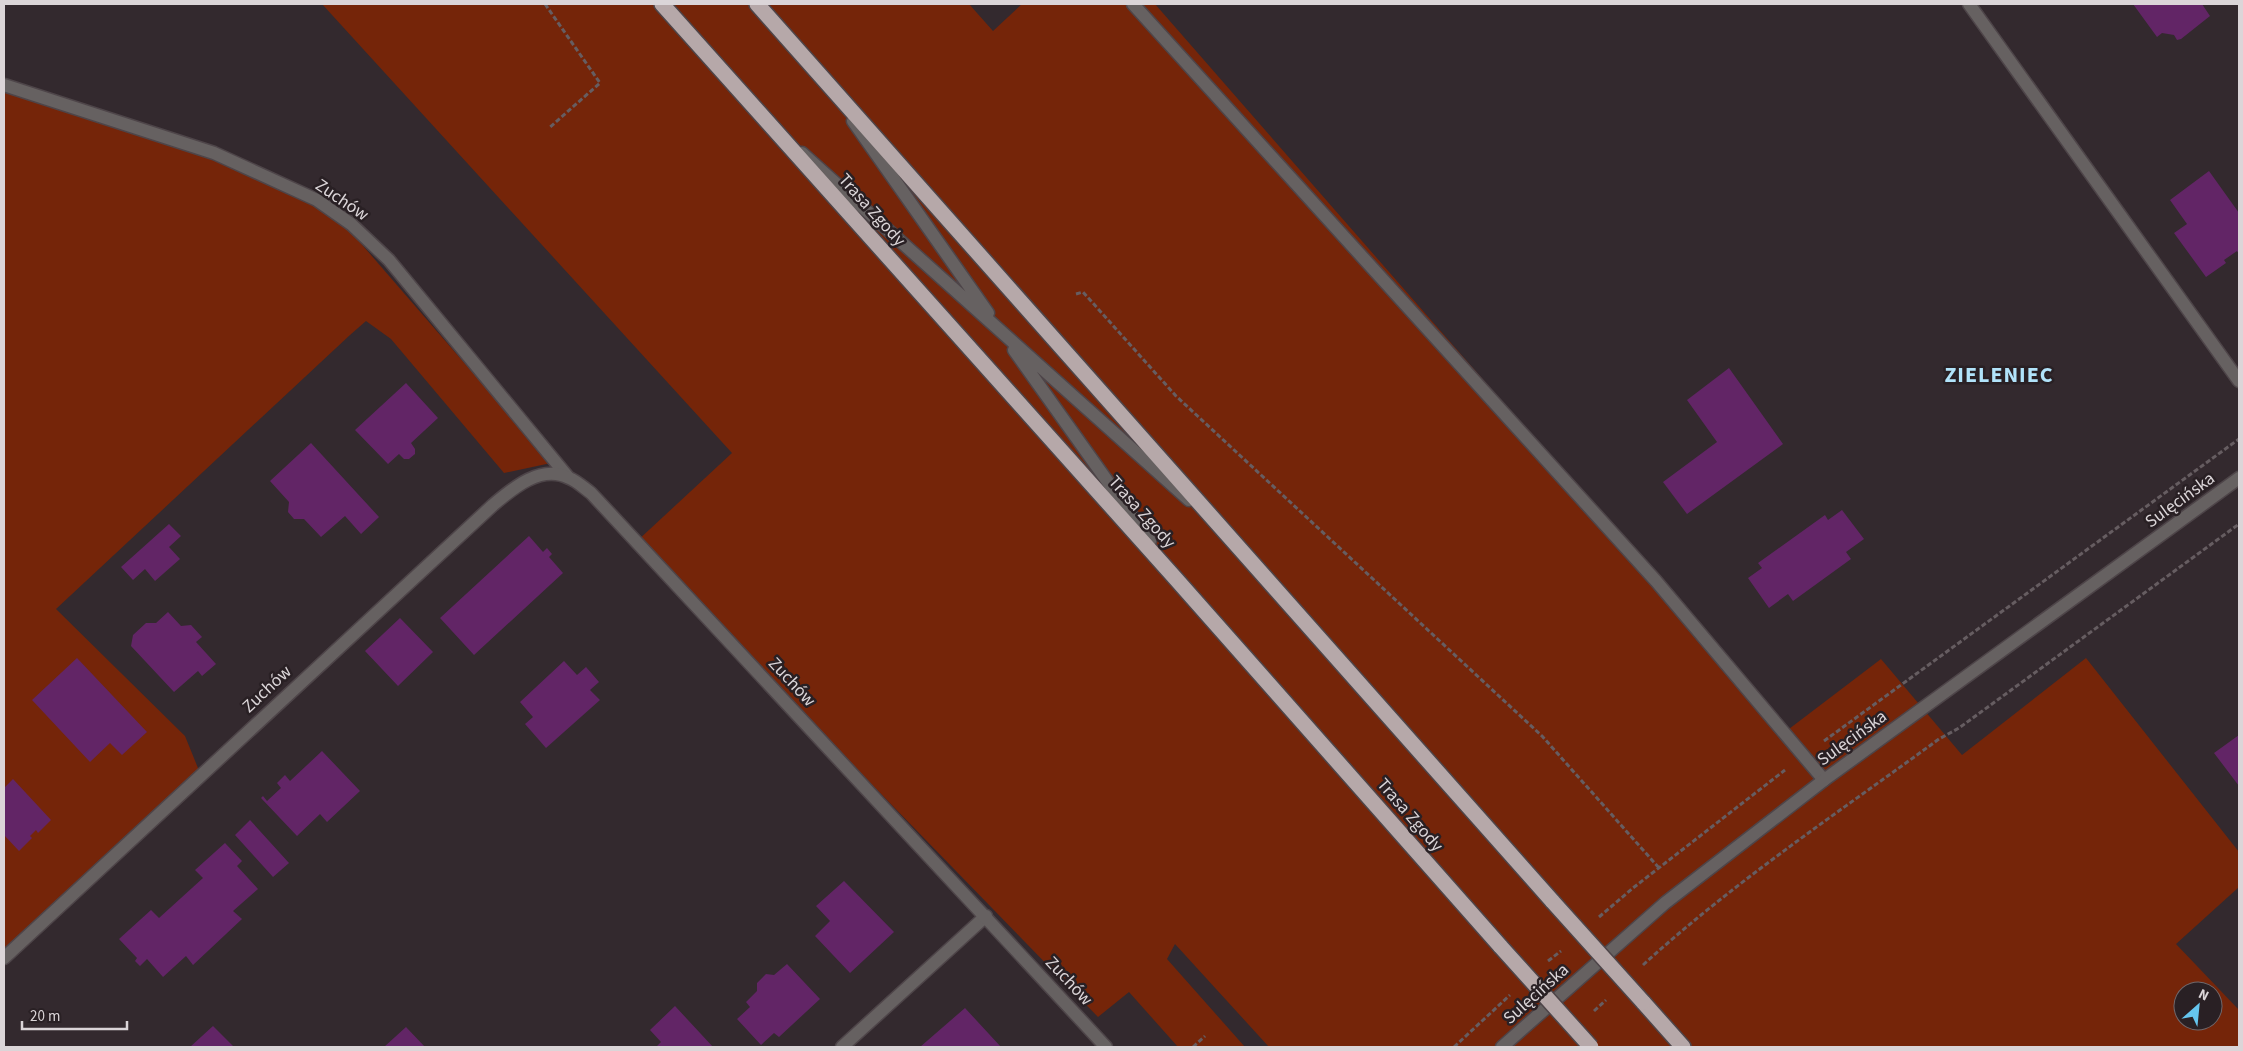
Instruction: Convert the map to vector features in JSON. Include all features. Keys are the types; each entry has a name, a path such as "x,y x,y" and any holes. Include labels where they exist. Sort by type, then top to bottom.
{"highway":[{"name":"Trasa Zgody","path":"662,4 1591,1047"},
{"path":"757,4 1683,1047"}],"street":[{"path":"1133,4 1656,581 1824,780"},
{"path":"1969,4 2239,381"},
{"path":"820,74 1176,579"},
{"name":"Zuchów","path":"4,85 214,153 317,200 351,224 389,260 568,477 591,493 1106,1047"},
{"path":"764,118 1228,535"},
{"name":"Zuchów","path":"4,958 493,505 514,488 537,475 553,474 568,477"},
{"name":"Sulęcińska","path":"1502,1047 1665,903 1824,780 2239,478"},
{"path":"842,1047 986,916"}],"path":[{"path":"545,4 600,83 549,128"},
{"path":"1076,294 1083,292 1176,396 1542,736 1659,868"},
{"path":"1638,970 1680,932 1739,884 1939,739 1967,722 2239,524"},
{"path":"1589,1015 1610,996"},
{"path":"1193,1047 1205,1036"}],"shaded area":[{"path":"322,4 969,4 993,31 1022,4 1155,4 1782,722 1785,732 1881,659 1962,755 2086,658 2239,852 2239,887 2176,944 2211,981 2173,981 2173,1031 2223,1031 2223,993 2239,1010 2239,1047 1269,1047 1175,944 1167,959 1245,1047 1178,1047 1129,992 1098,1017 636,542 732,453"},
{"path":"4,88 163,137 332,210 551,463 504,473 391,339 366,321 350,335 56,609 185,736 200,773 4,955"}],"building":[{"path":"2133,4 2202,4 2210,16 2181,39 2177,40 2174,35 2162,33 2157,37"},
{"path":"2209,171 2239,213 2239,254 2237,251 2224,260 2226,263 2206,277 2174,233 2187,224 2170,200"},
{"path":"1729,368 1783,444 1687,514 1663,482 1717,442 1687,400"},
{"path":"406,383 438,418 411,443 415,449 415,454 409,459 404,459 399,454 388,464 355,430"},
{"path":"311,443 379,517 361,534 345,516 321,537 304,519 294,519 288,512 289,502 270,481"},
{"path":"1842,510 1864,539 1846,552 1851,559 1793,601 1788,594 1769,608 1748,578 1762,568 1758,563 1825,515 1828,520"},
{"path":"169,524 181,536 169,547 180,559 155,581 145,569 133,580 121,567"},
{"path":"529,536 543,552 547,548 552,554 549,557 563,573 474,655 440,618"},
{"path":"168,612 181,626 191,625 202,637 196,642 216,664 202,676 198,671 174,692 131,646 133,635 146,623 156,623"},
{"path":"400,618 433,652 398,686 365,651"},
{"path":"77,658 147,732 122,755 110,743 90,762 32,700"},
{"path":"564,661 577,675 586,667 599,682 590,690 600,700 546,748 525,724 533,717 520,702"},
{"path":"2239,735 2239,786 2214,753"},
{"path":"322,751 360,791 327,822 320,814 297,836 261,798 263,796 267,801 281,788 277,783 285,775 290,781"},
{"path":"13,779 51,820 38,833 36,830 30,836 32,838 19,851 4,835 4,788"},
{"path":"250,820 289,863 273,877 235,835"},
{"path":"225,843 242,861 237,866 258,889 233,911 242,919 193,965 186,956 163,977 147,959 140,966 135,961 137,958 119,939 151,910 159,918 203,878 195,870"},
{"path":"844,881 894,932 850,973 815,936 830,921 816,906"},
{"path":"787,964 820,999 779,1037 774,1033 761,1045 737,1019 750,1007 746,1002 757,991 757,983 766,974 774,975"},
{"path":"675,1006 713,1047 656,1047 661,1042 650,1030"},
{"path":"965,1008 1001,1047 920,1047"},
{"path":"213,1026 234,1047 190,1047"},
{"path":"406,1027 425,1047 384,1047"}],"district":[{"name":"ZIELENIEC","path":"1999,375"}]}
